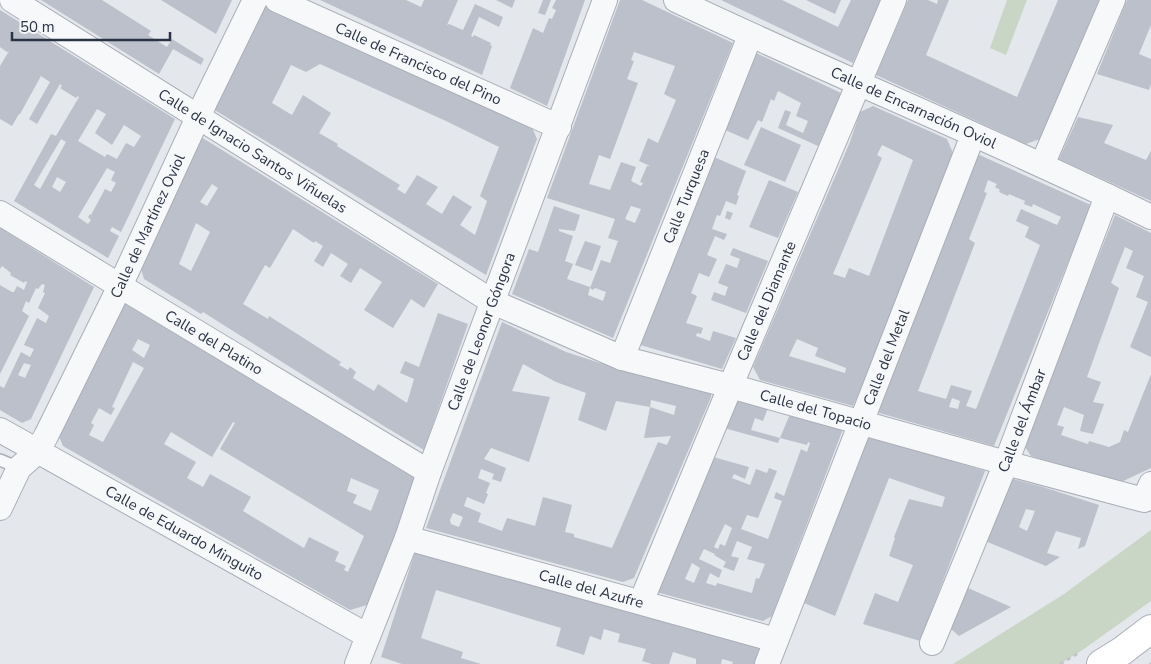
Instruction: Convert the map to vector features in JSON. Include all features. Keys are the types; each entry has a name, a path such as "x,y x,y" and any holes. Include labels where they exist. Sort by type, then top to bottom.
{"street":[{"name":"Calle de Ignacio Santos Viñuelas","path":"12,0 493,302"},
{"name":"Calle de Martínez Oviol","path":"37,452 120,286 198,116 255,0"},
{"name":"Calle de Francisco del Pino","path":"277,0 559,127"},
{"name":"Calle de Leonor Góngora","path":"357,664 407,538 429,472 605,0"},
{"name":"Calle de Encarnación Oviol","path":"676,0 750,36 1042,165 1151,217"},
{"name":"Calle del Diamante","path":"641,602 730,386 894,0"},
{"path":"1042,165 1113,0"},
{"name":"Calle Turquesa","path":"622,358 750,36"},
{"name":"Calle del Metal","path":"767,664 973,135"},
{"name":"Calle del Ámbar","path":"932,643 1006,463 1107,196"},
{"name":"Calle del Platino","path":"0,212 429,472"},
{"name":"Calle del Topacio","path":"493,302 622,358 1006,463 1148,492"},
{"name":"Calle de Eduardo Minguito","path":"0,430 368,636"},
{"path":"0,508 10,464 37,452"},
{"name":"Calle del Azufre","path":"407,538 776,640"},
{"path":"1101,664 1151,629"},
{"path":"1114,664 1151,637"}],"green space":[{"path":"1007,0 1027,0 1006,55 990,48"},
{"path":"1151,530 1151,601 1084,649 1060,664 953,664 1064,594"}],"building":[{"path":"41,0 102,0 151,31 148,35 167,47 172,39 204,59 201,65 173,49 159,74"},
{"path":"161,0 232,0 216,34"},
{"path":"320,0 406,0 421,7 424,0 458,0 447,25 449,24 463,30 475,4 503,17 499,27 479,17 471,36 473,37 474,35 491,43 490,45 492,46 482,75"},
{"path":"496,0 515,0 512,8"},
{"path":"543,0 551,0 545,15 538,13"},
{"path":"556,0 585,0 547,106 510,88 533,28 543,33 549,18 552,19 556,10 552,8"},
{"path":"620,0 642,0 733,43 613,338 512,294 529,249 538,252 554,206 580,215 575,231 559,229 559,231 573,236 565,261 573,264 567,279 590,287 588,295 603,301 606,292 590,288 601,260 610,263 618,241 608,238 615,219 547,198","holes":["634,52 675,66 664,94 676,100 658,143 648,138 639,161 650,166 647,166 640,182 643,183 641,186 631,181 636,167 621,162 610,190 589,184 599,155 610,159 638,83 627,79 634,61 631,60","631,206 641,209 635,223 625,219"]},
{"path":"721,0 782,0 838,27 851,0 881,0 853,63"},
{"path":"806,0 841,0 835,14"},
{"path":"908,0 928,0 937,4 938,0 949,0 926,55 1017,97 1058,0 1099,0 1040,139 1026,144 876,75"},
{"path":"1127,0 1151,0 1151,25 1139,54 1151,59 1151,84 1149,90 1097,74"},
{"path":"266,3 531,125 537,139 486,275 213,109","holes":["320,64 499,147 480,196 487,201 475,235 460,225 472,207 453,195 442,214 426,204 438,187 417,175 405,194 397,189 400,185 319,133 331,113 303,95 292,115 272,103 291,65 306,72"]},
{"path":"0,10 175,119 121,232 112,227 110,231 119,236 108,258 14,201 51,134 56,136 79,97 76,98 60,88 62,86 60,84 37,124 29,119 50,82 41,76 12,126 0,119 0,66 9,51 7,52 0,47","holes":["97,109 106,114 95,133 112,145 124,125 141,136 134,147 126,143 117,159 107,154 105,157 78,141","61,139 66,142 40,189 34,185","107,168 115,172 111,180 116,183 111,192 105,189 91,215 88,217 91,220 88,224 78,217","57,177 66,182 60,192 52,187"]},
{"path":"756,53 841,93 818,146 778,128 785,110 791,112 786,125 803,133 808,121 796,116 801,103 778,91 774,101 771,99 762,122 758,120 748,140 725,130"},
{"path":"873,106 947,139 953,153 900,289 880,347 853,406 760,380 753,367 850,142 860,112","holes":["882,145 913,160 869,276 849,268 845,278 833,274 882,158 877,155","797,339 818,348 815,356 846,368 845,373 789,356"]},
{"path":"1078,117 1113,125 1104,143 1146,160 1151,151 1151,201 1059,159"},
{"path":"761,127 801,145 785,182 744,165"},
{"path":"201,137 438,284 424,308 411,299 393,328 364,310 382,282 360,268 351,283 340,276 348,264 331,253 323,267 314,261 323,246 315,241 314,243 293,229 270,268 265,265 243,304 268,319 269,316 341,362 339,365 348,370 350,367 356,372 353,378 374,391 378,384 407,403 414,379 400,373 405,361 419,367 438,313 468,324 424,450 203,312 201,314 144,279 140,266","holes":["212,184 218,188 207,206 200,202","196,223 210,232 191,271 179,264"]},
{"path":"975,153 1091,205 994,446 876,412","holes":["988,180 997,184 995,187 1000,190 999,192 1008,196 1009,194 1025,201 1024,204 1032,207 1033,204 1061,217 1057,225 1021,209 1016,221 1029,227 1025,237 1040,245 976,409 966,406 972,391 951,385 946,399 918,391 975,243 969,239 987,193 984,192","952,398 960,401 958,409 949,407"]},
{"path":"714,157 746,171 737,195 739,196 736,205 726,201 720,216 717,215 712,229 727,234 724,240 715,236 707,255 717,259 709,277 699,273 691,293 697,296 686,323 703,328 701,334 697,333 696,336 710,341 713,331 736,338 722,369 637,344"},
{"path":"769,180 798,192 778,238 749,227"},
{"path":"727,211 733,213 730,220 725,218"},
{"path":"1115,215 1151,233 1151,357 1130,347 1148,302 1136,297 1144,276 1126,268 1133,251 1125,247 1111,283 1119,288 1087,377 1101,382 1093,402 1104,404 1093,434 1080,431 1084,415 1064,407 1057,425 1064,427 1061,435 1088,444 1089,441 1109,447 1120,442 1124,430 1128,432 1151,374 1151,468 1117,484 1031,456 1023,444"},
{"path":"0,228 94,287 31,419 22,423 0,410 0,386 4,388 21,352 30,357 34,349 24,345 37,318 46,323 49,316 38,308 45,293 43,292 45,285 42,284 38,289 36,288 29,303 26,301 22,311 29,316 0,374 0,285 14,292 17,286 24,290 27,282 25,281 24,283 10,275 11,273 2,266 0,269","holes":["24,363 31,365 25,378 18,375"]},
{"path":"585,241 601,246 592,271 575,265"},
{"path":"733,248 768,261 746,313 711,300 714,292 725,296 728,287 718,283 726,264 737,268 740,259 730,255"},
{"path":"122,302 414,478 400,523 367,605 350,610 63,446 58,434","holes":["138,339 150,345 144,358 132,350","133,362 144,368 103,442 89,435 94,425 91,423 99,408 111,415 115,408 112,407","233,422 235,423 220,449 364,536 348,572 344,570 346,566 335,561 339,552 309,537 304,548 243,511 251,497 210,474 203,487 187,478 196,462 164,444 171,432 212,457","351,478 379,490 371,511 353,503 357,495 347,491"]},
{"path":"502,322 566,352 603,364 709,391 711,394 634,578 623,582 426,528","holes":["523,364 556,382 586,393 578,420 606,431 616,401 650,407 644,438 671,436 667,445 658,442 612,548 574,537 574,534 565,532 572,505 543,497 535,526 507,518 502,531 478,522 481,513 464,506 467,497 484,504 490,483 478,478 481,469 494,474 492,479 501,482 506,468 484,459 491,448 529,462 550,397 512,391","651,400 676,406 674,415 650,407","453,513 463,517 459,527 451,524 450,520"]},
{"path":"737,398 768,408 763,421 755,418 751,430 780,438 778,443 724,428"},
{"path":"790,414 843,429 772,616 763,621 656,592 713,457 749,467 745,479 734,474 732,478 750,485 756,469 767,473 769,468 777,471 758,518 747,515 741,529 768,539 782,501 774,498 776,492 784,496 801,449 807,452 810,443 808,442 807,445 780,438","holes":["725,524 732,528 725,546 720,544 718,549 714,547","737,541 752,547 747,559 765,564 759,579 756,578 752,593 717,583 716,586 706,583 710,573 719,578 722,570 699,559 704,549 726,562 723,567 734,571 739,558 731,556","692,563 700,568 694,583 685,579"]},
{"path":"869,436 985,471 920,641 863,624 875,593 898,602 913,565 889,556 894,537 909,499 942,507 945,497 889,478 835,616 804,603"},
{"path":"1010,478 1099,505 1085,546 1078,549 1081,538 1056,531 1047,553 1060,557 1046,566 985,541","holes":["1026,509 1035,511 1027,531 1019,527"]},
{"path":"416,549 703,630 703,632 759,648 754,664 732,664 733,662 722,659 721,664 696,664 696,659 673,652 669,664 652,664 642,661 646,649 618,642 620,634 604,629 601,640 590,636 584,655 556,646 561,628 436,590 421,638 463,652 461,658 481,664 402,664 381,657"},
{"path":"968,588 1011,607 959,636 951,629"}]}
